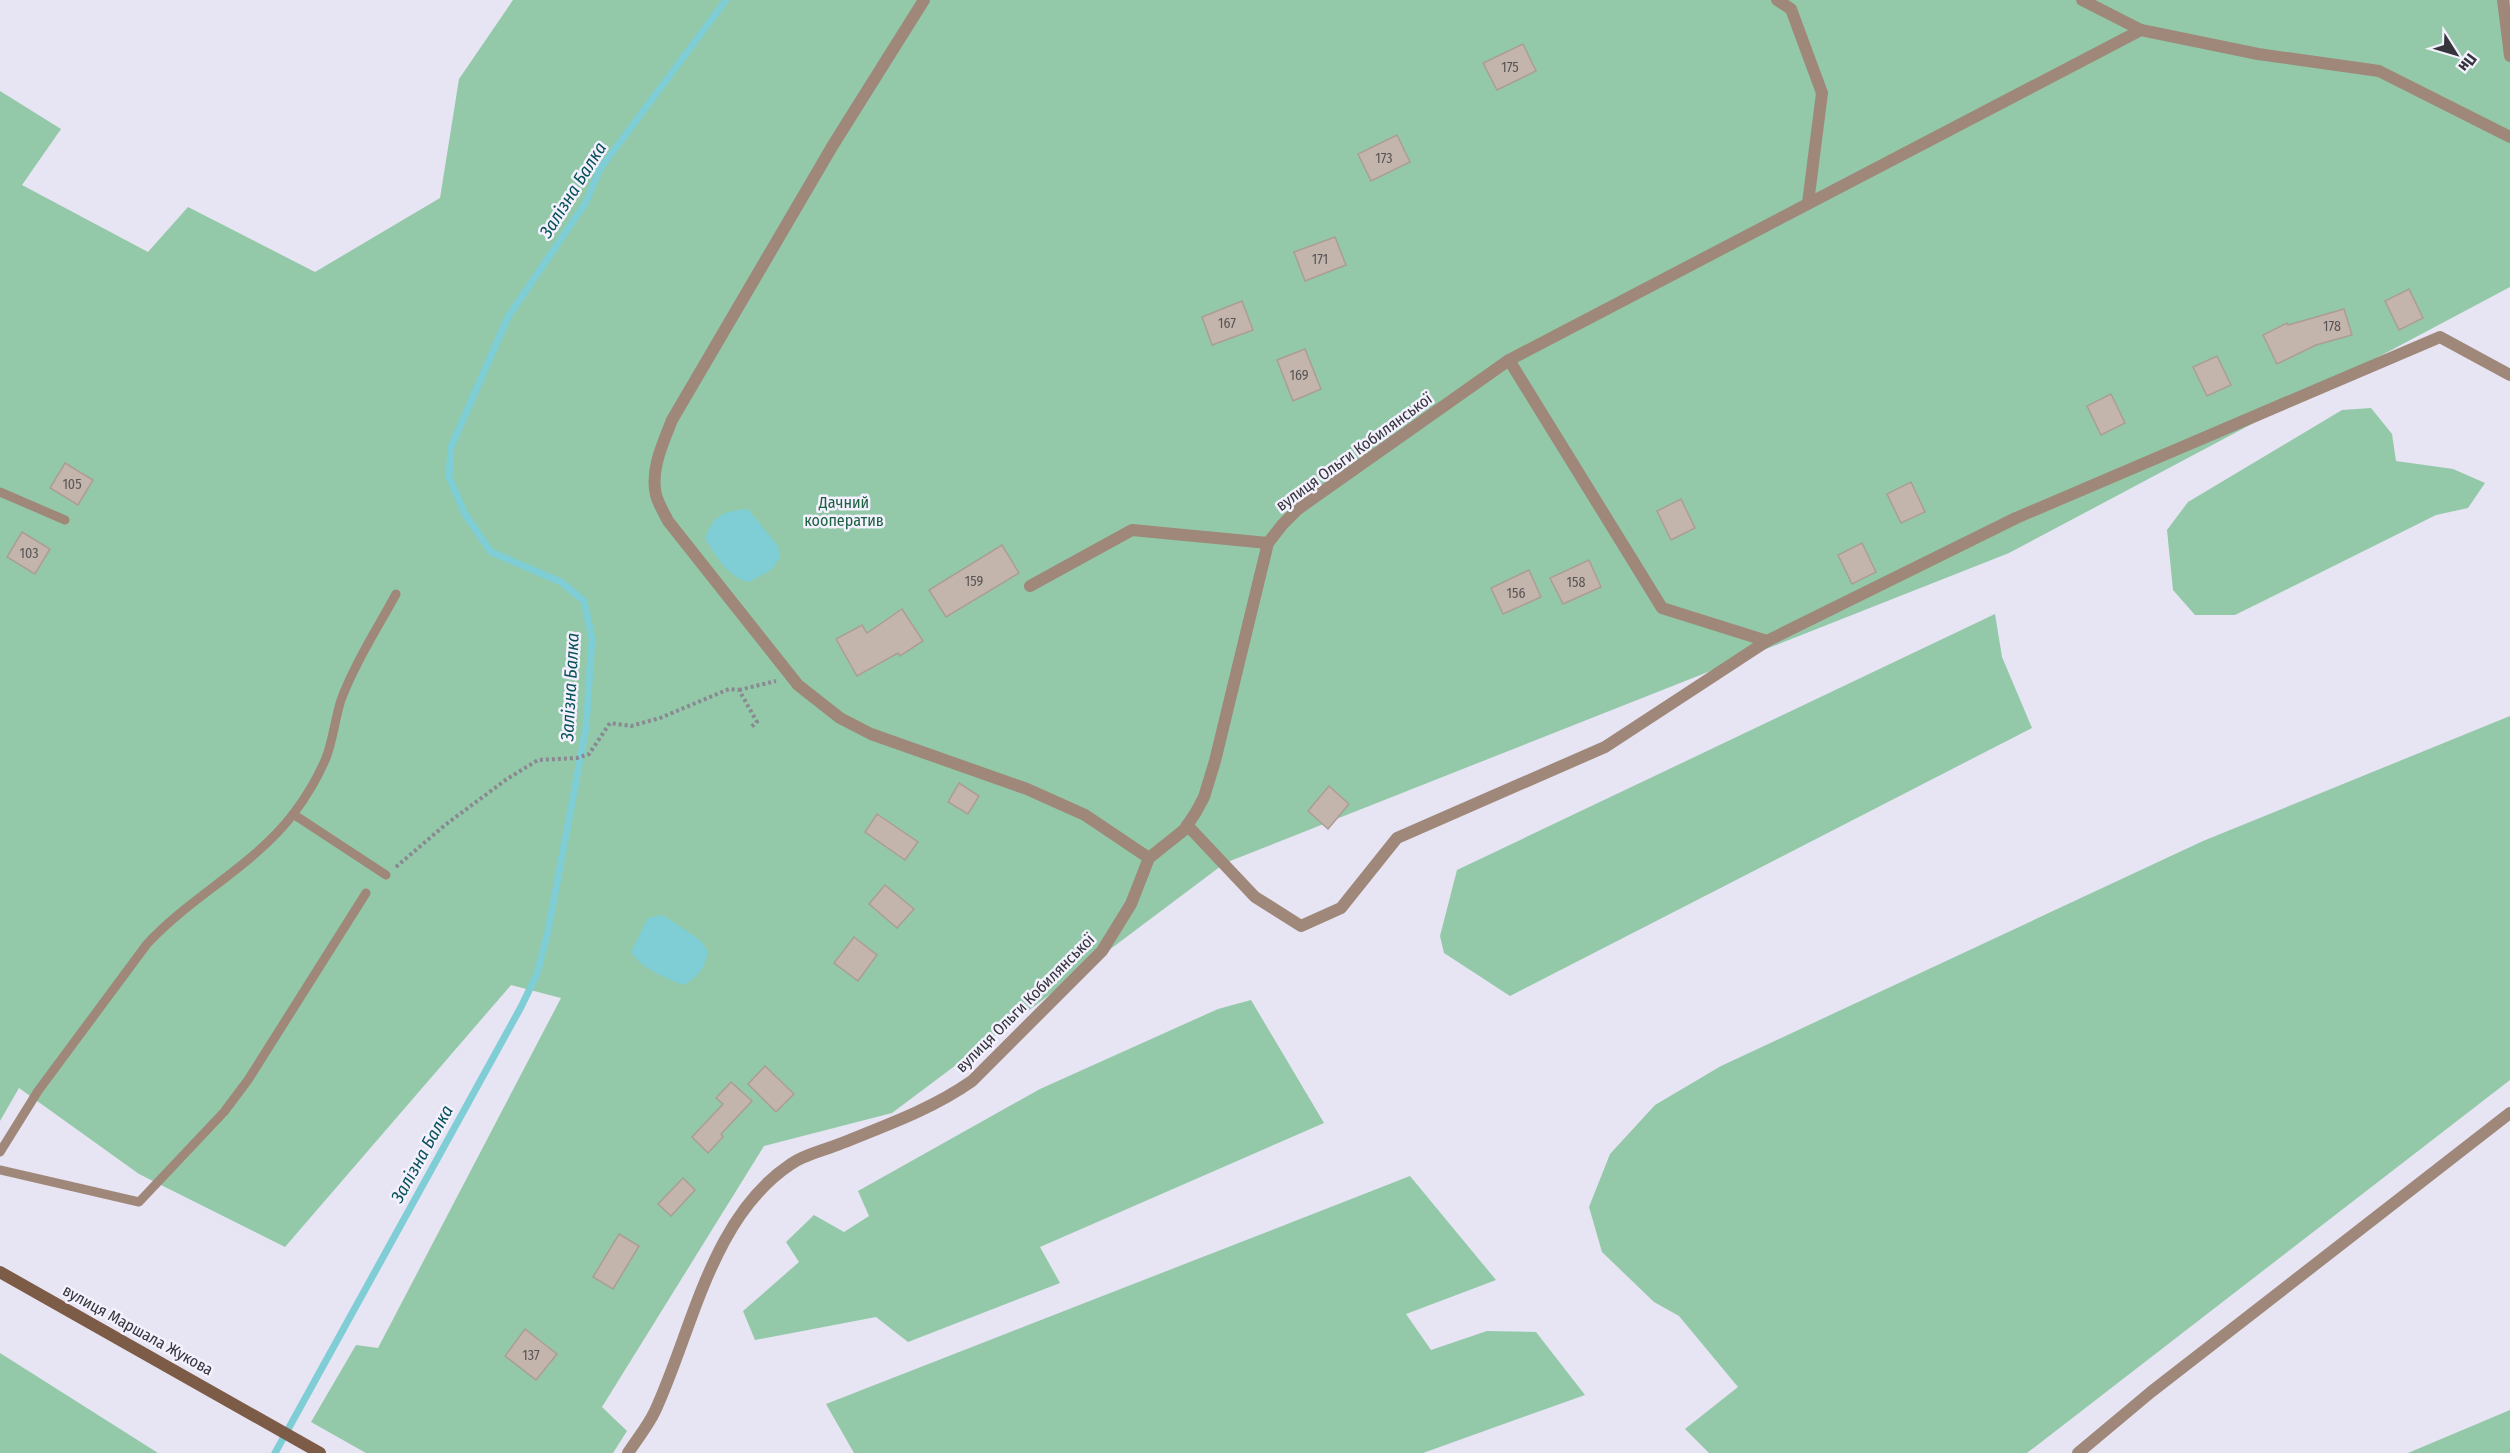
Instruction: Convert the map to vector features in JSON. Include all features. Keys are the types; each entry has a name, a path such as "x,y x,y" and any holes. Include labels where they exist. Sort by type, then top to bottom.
{"main road":[{"name":"вулиця Маршала Жукова","path":"0,1272 316,1450"}],"street":[{"path":"924,0 803,196 672,420 659,452 655,476 656,495 668,521 798,685 840,718 871,734 1027,789 1085,815 1149,858"},
{"path":"1777,0 1791,9 1821,93 1809,203"},
{"path":"2082,0 2141,30 2258,54 2379,71 2510,137"},
{"path":"2503,0 2510,56"},
{"name":"вулиця Ольги Кобилянської","path":"628,1453 655,1411 725,1238 744,1210 769,1182 793,1163 928,1109 972,1081 1102,951 1131,904 1149,858 1187,825 1204,797 1215,761 1268,543 1298,509 1509,360 2141,30"},
{"path":"1187,825 1255,897 1301,926 1341,908 1397,838 1605,747 1767,641 2016,518 2440,337 2510,375"},
{"path":"1509,360 1662,608 1767,641"},
{"path":"1030,586 1132,530 1268,543"},
{"path":"2078,1453 2170,1377 2510,1113"}],"lane":[{"path":"0,492 65,520"},
{"path":"0,1152 38,1091 147,944 165,924 270,843 293,814 327,757 341,702 354,670 396,594"},
{"path":"293,814 386,875"},
{"path":"0,1170 139,1202 224,1112 248,1080 366,893"}],"path":[{"path":"386,875 445,825 507,779 538,760 577,758 589,754 610,723 631,726 660,718 729,689 739,690 790,675"},
{"path":"739,690 757,722 751,727"}],"green space":[{"name":"Дачний кооператив","path":"513,0 2510,0 2510,287 2009,553 1225,863 892,1113 764,1146 602,1407 627,1431 613,1453 366,1453 311,1422 356,1345 378,1348 561,998 511,985 285,1247 139,1174 19,1088 0,1121 0,91 61,129 22,185 148,252 188,207 315,272 440,198 459,79"},
{"path":"2371,408 2392,434 2396,461 2453,469 2485,483 2468,508 2436,515 2235,615 2195,615 2173,590 2167,530 2188,502 2342,410"},
{"path":"1995,614 2002,657 2032,728 1510,996 1444,953 1440,936 1457,870"},
{"path":"2510,716 2510,1080 2027,1453 1709,1453 1685,1429 1738,1387 1679,1316 1654,1302 1602,1252 1589,1207 1610,1154 1655,1105 1721,1066 2203,841"},
{"path":"1251,1000 1324,1123 1040,1247 1060,1283 908,1342 876,1317 755,1340 743,1311 799,1262 786,1242 814,1215 844,1232 869,1216 858,1191 1040,1089 1218,1009"},
{"path":"1410,1176 1496,1280 1406,1314 1431,1350 1487,1331 1536,1332 1585,1395 1423,1453 854,1453 826,1404"},
{"path":"0,1353 158,1453 0,1453"},
{"path":"2510,1410 2510,1453 2408,1453"}],"water":[{"path":"748,509 778,546 780,558 771,570 749,582 729,571 705,539 712,524 720,516 732,511"},
{"path":"663,915 700,940 708,951 700,971 683,985 647,968 631,952 648,918"}],"building":[{"path":"1523,44 1536,71 1497,90 1483,63"},
{"path":"1397,135 1410,162 1371,181 1358,154"},
{"path":"1335,237 1346,265 1305,281 1294,252"},
{"path":"2409,289 2423,318 2399,330 2385,301"},
{"path":"1242,301 1253,330 1212,345 1202,317"},
{"path":"2344,309 2352,335 2316,345 2277,364 2263,335 2287,323 2288,325"},
{"path":"1305,349 1321,389 1293,401 1277,360"},
{"path":"2217,356 2231,385 2207,396 2193,367"},
{"path":"2111,394 2125,423 2101,435 2087,406"},
{"path":"65,463 93,480 78,505 50,488"},
{"path":"1911,482 1925,512 1901,523 1887,494"},
{"path":"1681,499 1695,528 1671,540 1657,511"},
{"path":"22,532 50,549 35,574 7,557"},
{"path":"1862,543 1876,572 1852,584 1838,555"},
{"path":"1002,545 1019,573 946,617 929,590"},
{"path":"1589,560 1601,587 1563,604 1550,578"},
{"path":"1529,570 1541,597 1503,614 1491,588"},
{"path":"902,609 923,641 900,656 898,653 857,676 836,639 862,625 867,633"},
{"path":"959,783 979,796 968,814 948,802"},
{"path":"1329,786 1349,804 1328,829 1308,811"},
{"path":"877,814 918,842 905,860 865,832"},
{"path":"885,885 914,909 897,928 869,904"},
{"path":"854,937 877,955 858,981 834,963"},
{"path":"765,1066 794,1094 776,1112 748,1084"},
{"path":"731,1082 752,1101 721,1134 723,1137 708,1153 692,1137 723,1104 716,1098"},
{"path":"683,1178 695,1190 671,1216 658,1204"},
{"path":"619,1234 639,1246 613,1289 593,1277"},
{"path":"525,1329 557,1354 536,1380 505,1356"}],"waterway":[{"name":"Залізна Балка","path":"275,1453 537,974 548,931 586,728 592,639 584,601 561,582 491,552 465,514 449,477 451,447 508,317 586,202 600,169 726,0"}]}
